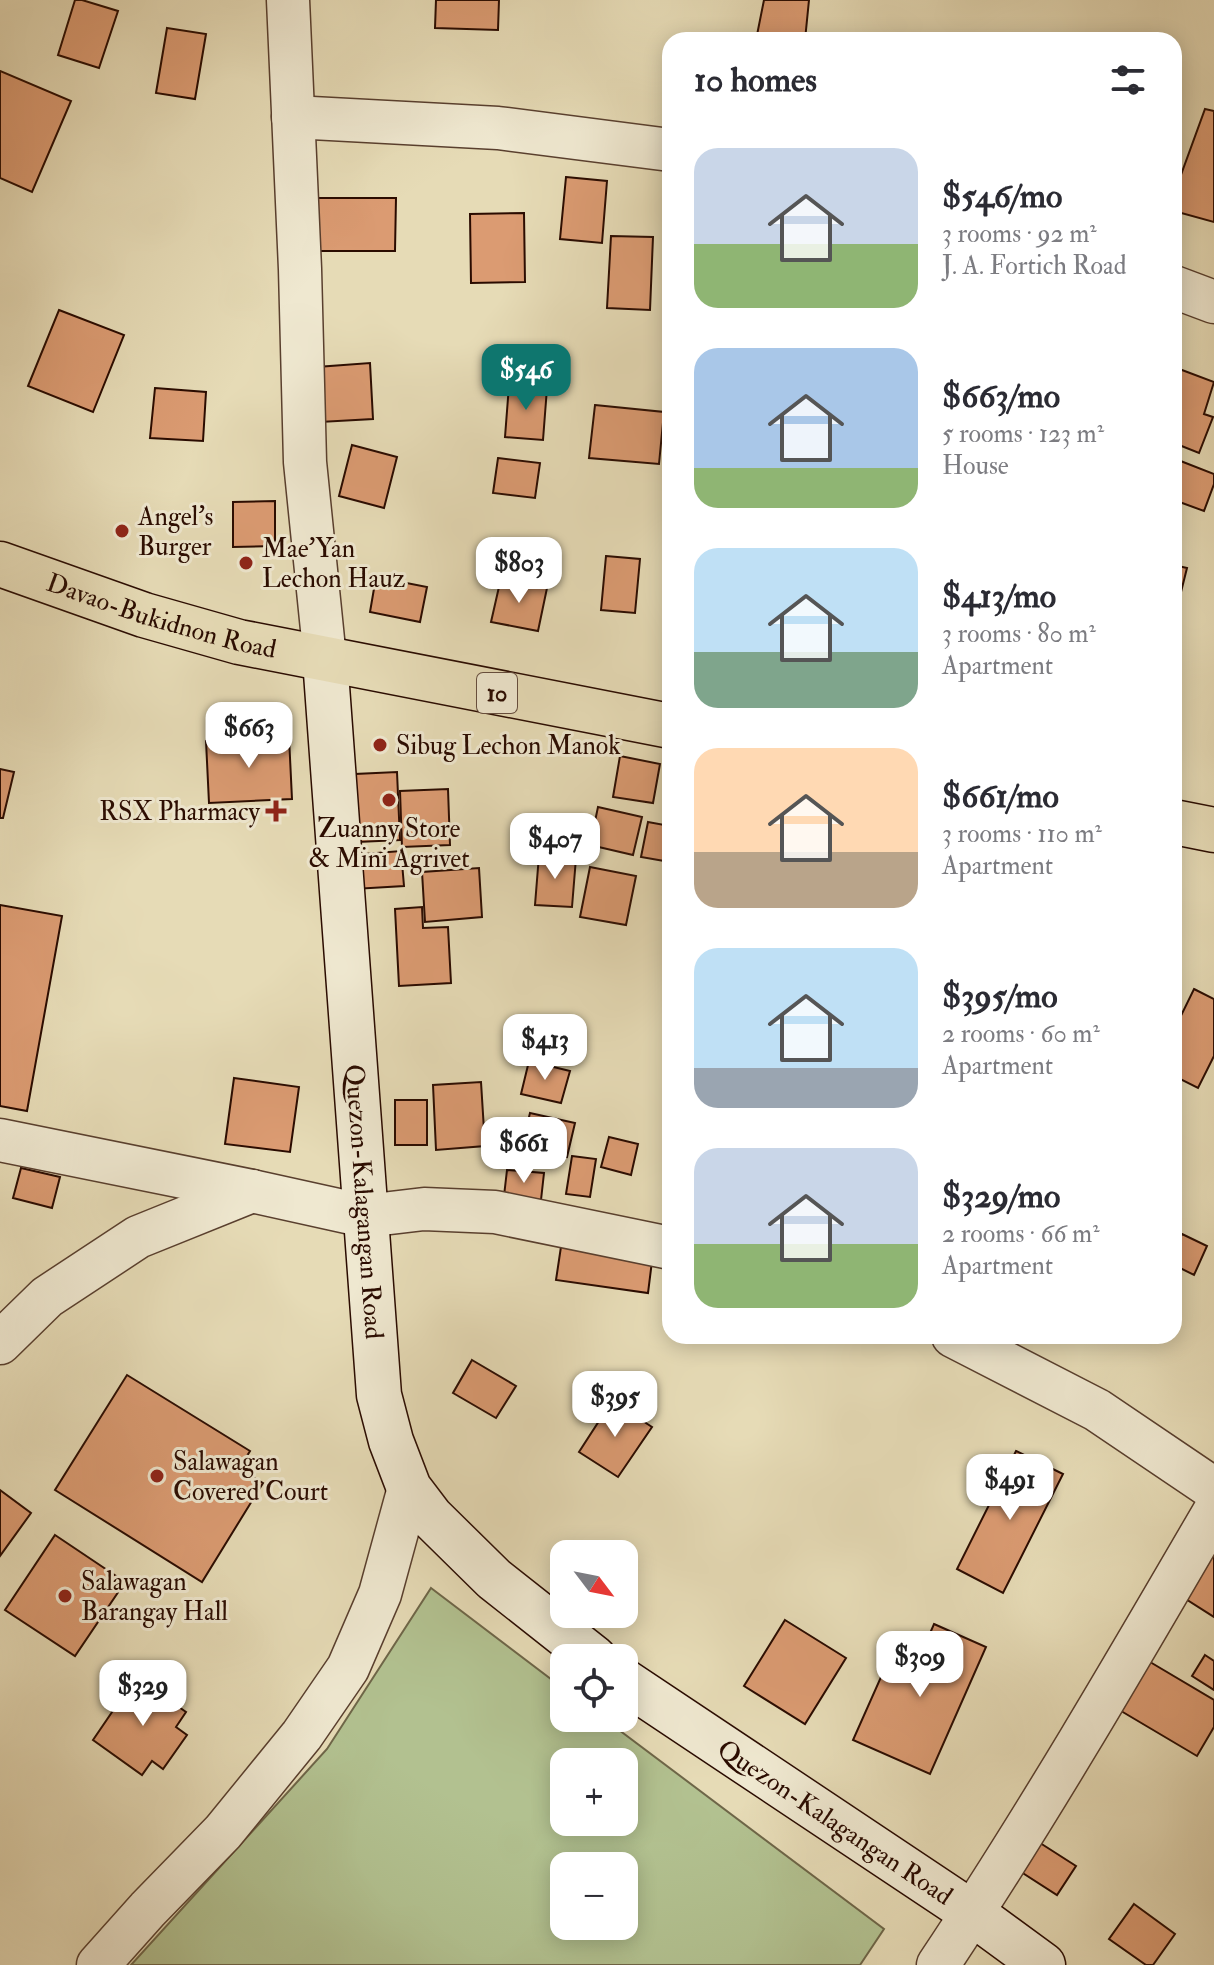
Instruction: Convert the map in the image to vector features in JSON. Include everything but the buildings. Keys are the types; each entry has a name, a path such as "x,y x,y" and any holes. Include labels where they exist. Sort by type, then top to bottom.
{"highway":[{"name":"Davao-Bukidnon Road","path":"0,564 144,615 239,642 325,659"},
{"name":"10","path":"325,659 662,724"},
{"path":"1182,824 1214,830"}],"main road":[{"name":"Quezon-Kalagangan Road","path":"325,659 379,1395 391,1441 409,1488 431,1517 494,1579 576,1644"},
{"name":"Quezon-Kalagangan Road","path":"638,1690 972,1913 1043,1965"}],"street":[{"path":"288,0 305,462 325,659"},
{"path":"293,117 498,128 662,149"},
{"path":"1182,290 1214,302"},
{"path":"0,1140 365,1216 424,1209 495,1212 662,1246"},
{"path":"0,1343 47,1297 138,1237 252,1191"},
{"path":"969,1344 1097,1410 1214,1489"},
{"path":"98,1965 223,1832 302,1735 348,1668 380,1594 409,1488"},
{"path":"938,1965 1105,1699 1214,1512"}],"green space":[{"path":"431,1588 550,1678 550,1732 622,1732 884,1929 860,1965 131,1965 327,1749"}],"place":[{"name":"Angel's Burger","path":"122,531"},
{"name":"Mae'Yan Lechon Hauz","path":"246,563"},
{"name":"Sibug Lechon Manok","path":"380,745"},
{"name":"Zuanny Store & Mini Agrivet","path":"389,800"},
{"name":"RSX Pharmacy","path":"276,811"},
{"name":"Salawagan Covered Court","path":"157,1476"},
{"name":"Salawagan Barangay Hall","path":"65,1596"}]}
